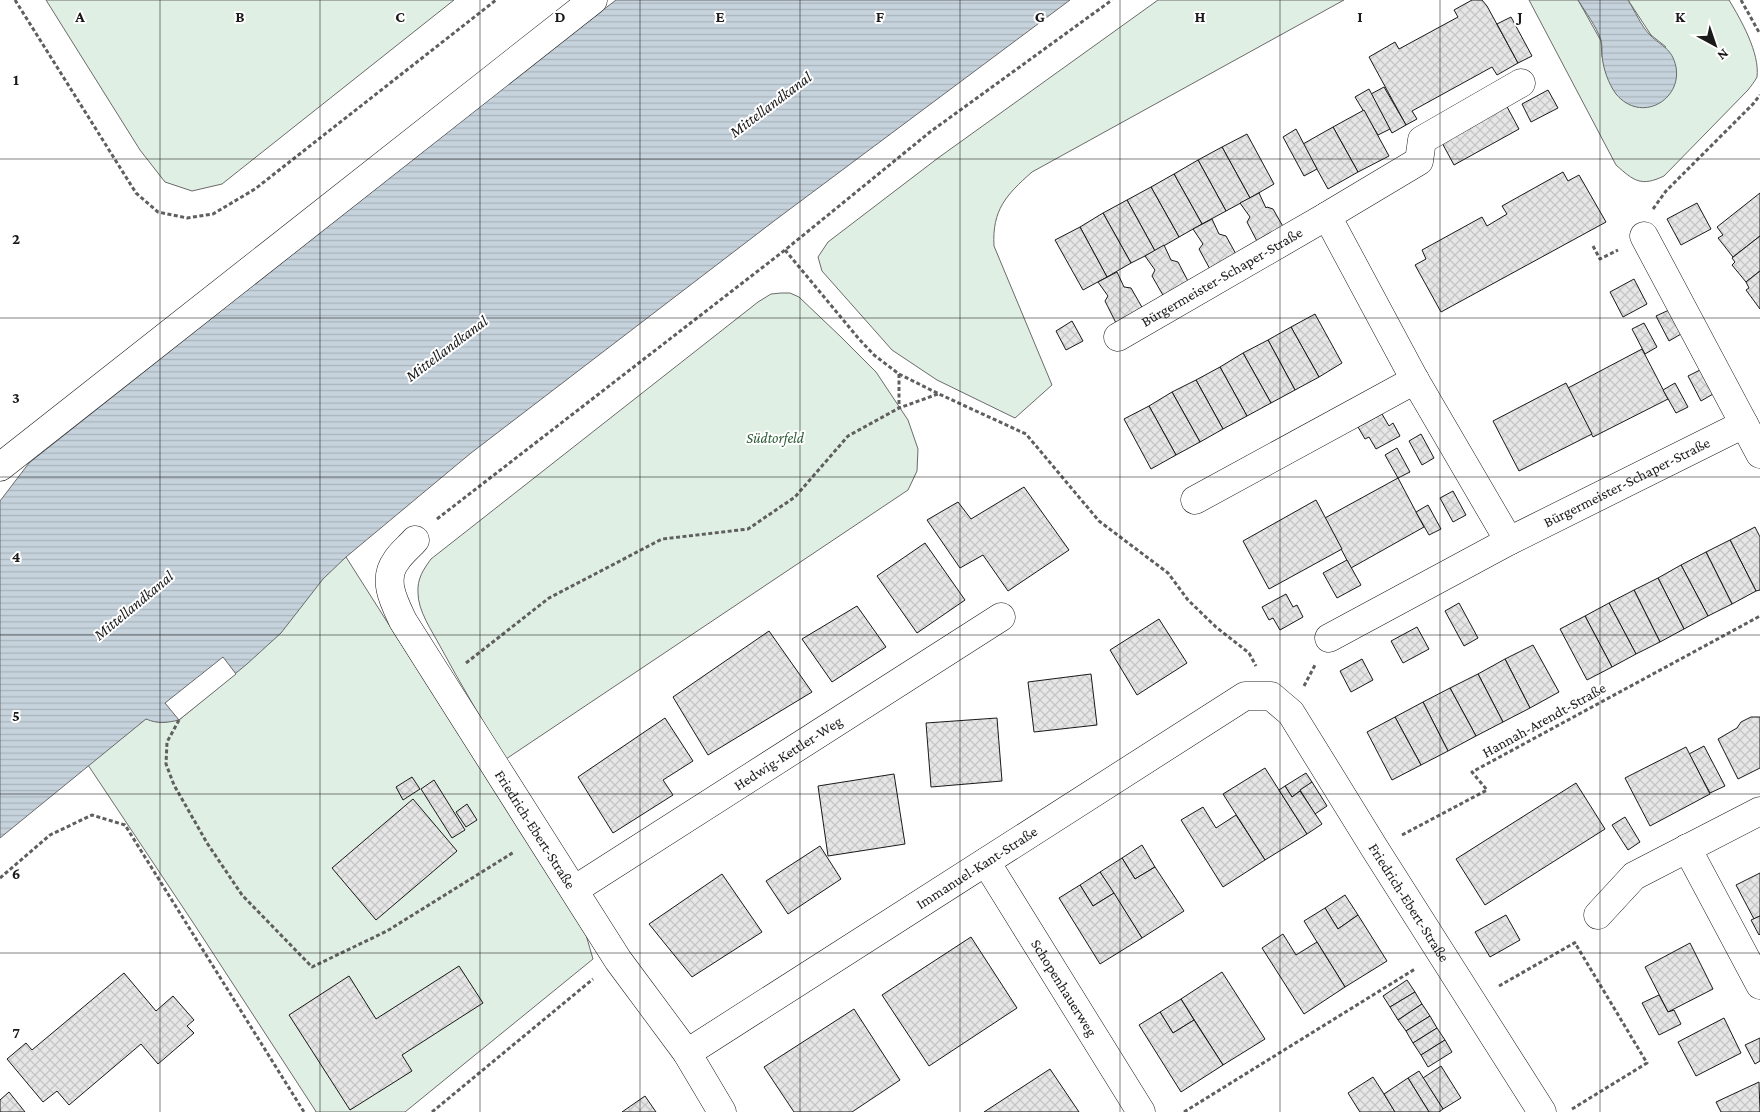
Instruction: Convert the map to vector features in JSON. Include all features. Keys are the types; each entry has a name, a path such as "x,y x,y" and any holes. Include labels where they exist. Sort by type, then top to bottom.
{"street":[{"path":"0,467 593,0"},
{"name":"Bürgermeister-Schaper-Straße","path":"1118,337 1419,161 1422,140 1521,83"},
{"path":"1327,216 1415,380 1509,541"},
{"path":"1644,236 1760,454"},
{"path":"1195,500 1415,380"},
{"name":"Bürgermeister-Schaper-Straße","path":"1329,638 1509,541 1744,424"},
{"name":"Friedrich-Ebert-Straße","path":"415,540 395,562 389,581 393,600 403,621 618,960 687,1053 722,1112"},
{"name":"Hedwig-Kettler-Weg","path":"574,890 1001,617"},
{"name":"Immanuel-Kant-Straße","path":"687,1053 1245,696 1281,704"},
{"name":"Friedrich-Ebert-Straße","path":"1281,704 1542,1112"},
{"path":"1598,916 1634,876 1760,811"},
{"path":"1687,848 1760,985"},
{"name":"Schopenhauerweg","path":"986,862 1142,1112"}],"path":[{"path":"15,0 136,194 158,212 187,218 213,214 255,189 496,0"},
{"path":"415,540 452,506 784,250 930,132 1112,0"},
{"path":"1741,0 1760,34"},
{"path":"1644,236 1651,212 1666,190 1760,95"},
{"path":"1593,246 1600,259 1609,254"},
{"path":"784,250 869,350 899,374 1026,434 1099,521 1168,573 1188,600 1216,627 1249,653 1281,704 1329,638"},
{"path":"899,374 900,408"},
{"path":"442,682 549,598 662,540 748,529 795,497 848,436 900,408 939,394"},
{"name":"Hannah-Arendt-Straße","path":"1375,849 1487,790 1472,772 1760,616"},
{"path":"178,720 167,742 166,764 174,785 207,843 242,894 312,966 387,931 540,836"},
{"path":"0,878 50,835 92,815 125,825 304,1112"},
{"path":"1472,1001 1575,943 1598,916"},
{"path":"1567,1112 1647,1063 1575,943"},
{"path":"1184,1112 1440,952"},
{"path":"432,1112 618,960"}],"green space":[{"path":"46,0 454,0 222,184 192,191 165,182 140,150"},
{"path":"1158,0 1344,0 1032,172 1008,196 1002,204 995,222 994,246 1052,385 1015,418 937,380 892,350 822,271 818,257 828,242 938,158"},
{"path":"1529,0 1578,0 1601,41 1602,57 1666,47 1651,35 1628,0 1729,0 1753,47 1756,58 1757,77 1748,90 1664,176 1649,181 1638,181 1616,165"},
{"name":"Südtorfeld","path":"790,293 799,297 876,372 908,420 918,449 917,471 908,490 506,759 464,689 423,614 420,607 418,588 423,571 431,559 758,302 771,294"},
{"path":"346,557 586,935 593,959 405,1112 316,1112 88,765"}],"water":[{"name":"Mittellandkanal","path":"616,0 1070,0 774,221 471,453 346,557 323,579 281,633 247,664 179,720 154,722 146,719 0,838 0,501 29,463"},
{"path":"1578,0 1628,0 1647,31 1666,48 1674,61 1676,79 1673,89 1666,98 1658,104 1648,107 1637,107 1626,103 1616,94 1605,70 1599,35"}],"pier":[{"path":"223,657 236,674 179,720 165,703"}],"building":[{"path":"1472,0 1482,0 1487,6 1518,63 1497,75 1492,67 1412,111 1417,119 1406,125 1369,57 1395,42 1399,49 1458,17 1454,10"},
{"path":"1511,17 1532,56 1518,63 1497,24"},
{"path":"1384,87 1406,125 1392,133 1371,94"},
{"path":"1369,89 1390,129 1378,135 1355,97"},
{"path":"1548,90 1558,108 1531,122 1522,104"},
{"path":"1505,103 1519,129 1454,165 1440,139"},
{"path":"1364,110 1389,156 1358,172 1333,127"},
{"path":"1333,127 1358,172 1328,189 1303,144"},
{"path":"1296,129 1317,169 1304,176 1283,137"},
{"path":"1247,134 1274,184 1250,198 1222,147"},
{"path":"1222,147 1250,198 1226,211 1198,160"},
{"path":"1198,160 1226,211 1202,224 1174,174"},
{"path":"1563,172 1568,181 1579,175 1606,222 1441,312 1415,265 1426,259 1422,250 1482,217 1487,226 1507,214 1502,206"},
{"path":"1174,174 1202,224 1179,237 1151,187"},
{"path":"1151,187 1179,237 1155,251 1127,200"},
{"path":"1259,193 1266,208 1273,209 1285,230 1259,245 1247,222 1250,217 1240,203"},
{"path":"1760,193 1760,236 1733,257 1718,238 1723,235 1717,227"},
{"path":"1127,200 1155,251 1131,263 1103,213"},
{"path":"1697,203 1711,229 1681,245 1667,219"},
{"path":"1103,213 1131,263 1107,277 1080,227"},
{"path":"1212,219 1219,234 1226,236 1237,256 1211,271 1199,249 1203,244 1193,229"},
{"path":"1080,227 1107,277 1083,290 1055,240"},
{"path":"1760,236 1760,271 1746,282 1732,265 1735,262 1732,258"},
{"path":"1164,245 1171,260 1178,262 1189,283 1164,297 1152,276 1155,270 1145,256"},
{"path":"1760,271 1760,309 1746,290 1749,288 1746,282"},
{"path":"1117,272 1124,287 1131,288 1143,309 1116,323 1105,301 1108,296 1098,282"},
{"path":"1634,279 1647,304 1623,317 1610,292"},
{"path":"1669,310 1681,334 1669,341 1656,316"},
{"path":"1315,314 1342,363 1319,377 1291,327"},
{"path":"1072,321 1083,341 1066,350 1056,331"},
{"path":"1644,323 1657,347 1645,354 1632,329"},
{"path":"1291,327 1319,377 1295,390 1268,340"},
{"path":"1268,340 1295,390 1271,403 1243,353"},
{"path":"1642,349 1668,399 1593,437 1568,388"},
{"path":"1243,353 1271,403 1247,416 1220,367"},
{"path":"1220,367 1247,416 1223,429 1196,380"},
{"path":"1700,370 1713,394 1701,401 1688,376"},
{"path":"1196,380 1223,429 1200,442 1172,392"},
{"path":"1566,383 1592,434 1519,471 1493,421"},
{"path":"1675,383 1688,407 1676,413 1663,390"},
{"path":"1172,392 1200,442 1176,455 1149,406"},
{"path":"1149,406 1176,455 1151,469 1124,419"},
{"path":"1382,414 1389,426 1393,423 1400,436 1376,449 1369,437 1365,439 1358,427"},
{"path":"1421,434 1434,458 1422,465 1409,441"},
{"path":"1397,448 1410,472 1398,478 1385,455"},
{"path":"1398,478 1424,527 1351,568 1325,518"},
{"path":"1024,487 1069,550 1008,591 983,555 960,568 927,520 958,502 971,519"},
{"path":"1453,491 1466,515 1453,522 1440,498"},
{"path":"1316,500 1342,549 1269,589 1243,541"},
{"path":"1428,505 1441,529 1429,535 1416,512"},
{"path":"1755,527 1760,537 1760,590 1756,591 1730,540"},
{"path":"1730,540 1756,591 1732,604 1706,552"},
{"path":"925,543 965,600 917,633 877,576"},
{"path":"1706,552 1732,604 1708,616 1681,565"},
{"path":"1347,560 1361,585 1337,598 1323,573"},
{"path":"1681,565 1708,616 1684,629 1658,578"},
{"path":"1658,578 1684,629 1660,642 1634,590"},
{"path":"1634,590 1660,642 1636,654 1609,603"},
{"path":"1286,594 1293,607 1297,605 1303,617 1280,630 1273,618 1269,620 1262,607"},
{"path":"1459,603 1478,638 1464,646 1445,611"},
{"path":"1609,603 1636,654 1612,667 1585,616"},
{"path":"857,606 886,647 832,682 802,639"},
{"path":"1585,616 1612,667 1587,680 1560,629"},
{"path":"1159,619 1187,663 1137,695 1110,650"},
{"path":"1417,627 1429,649 1403,663 1391,641"},
{"path":"769,631 812,692 708,755 673,697"},
{"path":"1533,645 1559,692 1530,708 1505,659"},
{"path":"1362,659 1373,680 1351,692 1340,671"},
{"path":"1505,659 1530,708 1503,722 1478,674"},
{"path":"1091,674 1097,725 1034,732 1028,682"},
{"path":"1478,674 1503,722 1476,736 1450,688"},
{"path":"1450,688 1476,736 1448,751 1423,702"},
{"path":"1423,702 1448,751 1421,765 1395,717"},
{"path":"1395,717 1421,765 1392,780 1367,732"},
{"path":"1751,717 1760,717 1760,768 1738,779 1718,739"},
{"path":"665,718 693,761 663,780 673,795 613,833 578,777"},
{"path":"997,718 1002,781 931,787 926,723"},
{"path":"1704,746 1725,786 1710,793 1689,754"},
{"path":"1686,747 1710,794 1650,826 1625,778"},
{"path":"1265,768 1307,834 1265,860 1223,794"},
{"path":"1306,773 1312,782 1292,797 1285,786"},
{"path":"894,774 905,844 828,856 818,786"},
{"path":"412,777 420,789 403,800 396,787"},
{"path":"434,780 465,830 452,838 421,789"},
{"path":"1312,782 1327,806 1315,814 1300,790"},
{"path":"1576,783 1605,829 1485,905 1456,859"},
{"path":"1285,786 1292,797 1300,791 1322,824 1307,834 1279,790"},
{"path":"413,799 457,851 376,920 332,868"},
{"path":"467,804 477,820 466,827 456,812"},
{"path":"1203,807 1216,828 1236,815 1265,860 1223,887 1181,820"},
{"path":"1625,817 1640,842 1628,850 1612,825"},
{"path":"1142,845 1155,867 1135,879 1122,858"},
{"path":"820,846 841,879 788,914 766,881"},
{"path":"1122,858 1135,879 1155,867 1184,911 1142,938 1100,872"},
{"path":"1100,872 1114,893 1093,906 1080,885"},
{"path":"1760,873 1760,916 1754,919 1736,885"},
{"path":"722,874 762,932 692,977 649,924"},
{"path":"1080,885 1093,906 1114,893 1142,938 1100,964 1059,898"},
{"path":"1345,895 1358,915 1338,929 1325,908"},
{"path":"1325,908 1338,929 1358,915 1387,961 1345,987 1304,921"},
{"path":"1506,915 1520,940 1490,957 1475,932"},
{"path":"1760,916 1760,934 1759,935 1751,920"},
{"path":"1283,934 1296,955 1317,942 1345,987 1304,1014 1262,948"},
{"path":"971,937 1017,1008 929,1066 882,995"},
{"path":"1690,943 1713,989 1668,1012 1645,967"},
{"path":"459,966 483,1003 402,1055 412,1071 350,1110 289,1015 349,976 376,1019"},
{"path":"1222,972 1265,1039 1223,1065 1181,999"},
{"path":"124,973 156,1011 173,996 194,1020 187,1026 194,1033 158,1064 141,1044 69,1105 57,1091 43,1102 7,1059 26,1043 32,1050"},
{"path":"1407,980 1415,992 1390,1007 1383,996"},
{"path":"1415,992 1422,1004 1398,1020 1390,1007"},
{"path":"1659,995 1668,1012 1674,1010 1681,1024 1659,1035 1642,1003"},
{"path":"1181,999 1194,1020 1173,1033 1160,1012"},
{"path":"1422,1004 1430,1016 1406,1031 1398,1020"},
{"path":"854,1009 900,1080 852,1112 794,1112 764,1067"},
{"path":"1160,1012 1173,1033 1194,1020 1223,1065 1181,1092 1139,1025"},
{"path":"1430,1016 1437,1028 1413,1043 1406,1031"},
{"path":"1724,1018 1741,1053 1696,1076 1678,1042"},
{"path":"1437,1028 1445,1040 1421,1055 1413,1043"},
{"path":"1760,1038 1760,1061 1755,1064 1745,1045"},
{"path":"1445,1040 1452,1052 1428,1067 1421,1055"},
{"path":"1441,1066 1461,1098 1443,1109 1423,1078"},
{"path":"1050,1069 1079,1112 984,1112"},
{"path":"1419,1071 1443,1109 1439,1112 1429,1112 1408,1078"},
{"path":"1373,1077 1395,1112 1360,1112 1358,1109 1348,1093"},
{"path":"1408,1078 1429,1112 1395,1112 1384,1094"},
{"path":"1759,1082 1760,1112 1721,1112 1716,1102"},
{"path":"9,1092 25,1112 0,1112 0,1100"},
{"path":"645,1096 656,1112 622,1112"}]}
